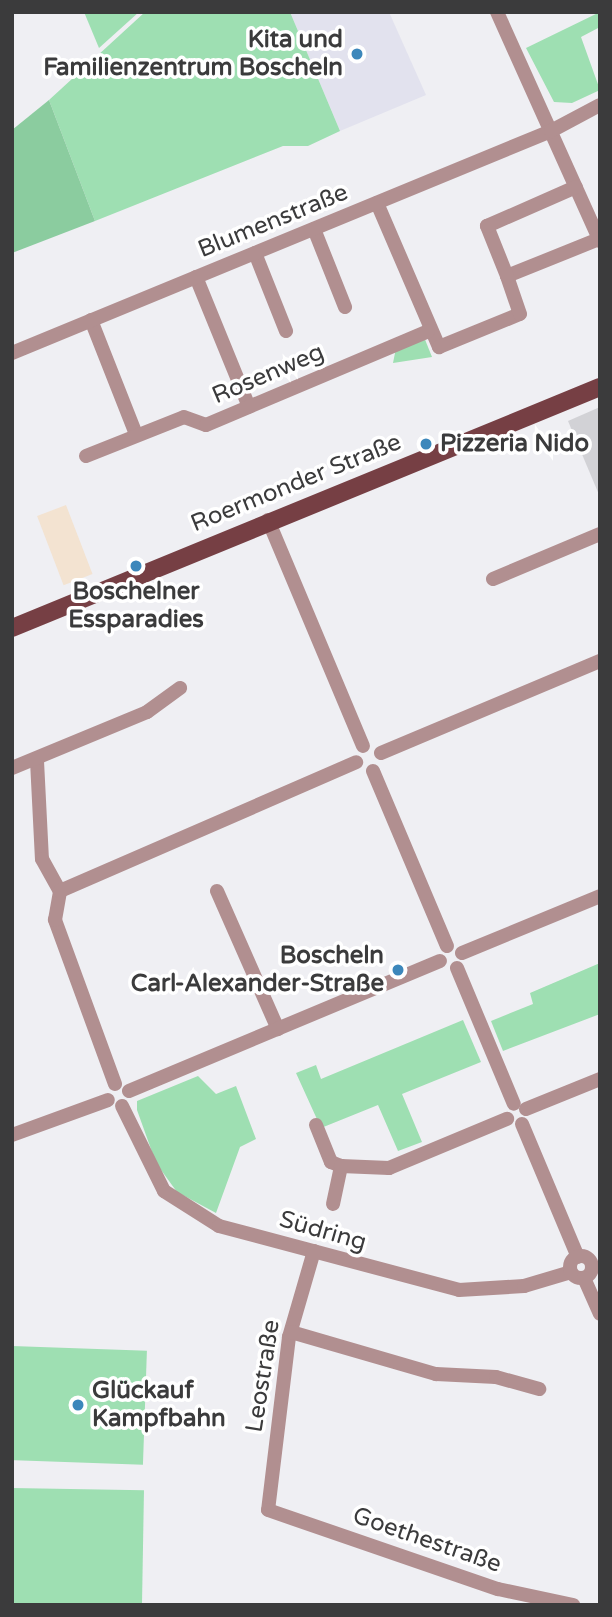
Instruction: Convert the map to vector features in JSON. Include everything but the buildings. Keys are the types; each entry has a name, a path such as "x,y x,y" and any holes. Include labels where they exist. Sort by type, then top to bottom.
{"main road":[{"name":"Roermonder Straße","path":"12,628 268,520 600,387"}],"street":[{"path":"497,12 599,240 508,276"},
{"name":"Blumenstraße","path":"12,353 551,131 600,105"},
{"path":"377,203 428,331 444,347 515,318 520,307 487,226 576,187"},
{"path":"314,229 345,307"},
{"path":"255,253 286,331"},
{"path":"196,277 249,407"},
{"path":"91,320 136,434"},
{"name":"Rosenweg","path":"86,456 184,417 206,425 428,331"},
{"path":"268,520 363,746 381,753"},
{"path":"493,579 600,534"},
{"path":"373,771 381,753 600,661"},
{"path":"12,768 37,761 147,712 180,688"},
{"path":"60,891 356,762 363,746"},
{"path":"37,761 42,859 60,891 55,920 115,1084 115,1103"},
{"path":"356,762 373,771 447,946 463,953"},
{"path":"217,891 278,1029"},
{"path":"457,968 463,953 600,896"},
{"path":"12,1135 115,1103 129,1091 440,961 447,946"},
{"path":"440,961 457,968 520,1106 522,1124 590,1260 577,1275 600,1314"},
{"path":"316,1125 331,1162 341,1166 389,1168 507,1119 520,1106 600,1079"},
{"path":"115,1084 129,1091"},
{"name":"Südring","path":"115,1103 152,1174 174,1200 219,1226 458,1290 496,1290 577,1275"},
{"path":"507,1119 522,1124"},
{"path":"333,1204 341,1166"},
{"name":"Leostraße","path":"268,1510 291,1332 314,1251"},
{"path":"291,1332 436,1374 496,1377 540,1389"},
{"name":"Goethestraße","path":"268,1510 498,1589 573,1605"}],"shaded area":[{"name":"Kita und Familienzentrum Boscheln","path":"290,12 389,12 426,95 340,131"},
{"path":"66,505 93,574 64,585 37,516"}],"green space":[{"path":"84,12 139,12 99,48"},
{"path":"145,12 290,12 340,131 308,146 283,146 95,221 49,100"},
{"path":"600,12 600,27 581,37 600,90 572,103 554,102 526,48"},
{"path":"49,100 95,221 12,253 12,130"},
{"path":"424,337 432,357 393,363 396,348"},
{"path":"600,963 600,1014 503,1051 491,1021 533,1004 530,993"},
{"path":"463,1020 481,1062 402,1094 422,1142 398,1151 378,1105 321,1128 296,1073 316,1065 321,1079"},
{"path":"198,1076 216,1094 236,1086 256,1139 240,1147 216,1213 177,1192 156,1163 137,1110 137,1101"},
{"name":"Glückauf Kampfbahn","path":"12,1346 147,1351 143,1465 12,1460"},
{"name":"Glückauf Kampfbahn","path":"12,1488 144,1490 142,1605 12,1605"}],"place":[{"name":"Kita und Familienzentrum Boscheln","path":"357,54"},
{"name":"Pizzeria Nido","path":"426,444"},
{"name":"Boschelner Essparadies","path":"136,566"},
{"name":"Boscheln Carl-Alexander-Straße","path":"398,970"},
{"name":"Glückauf Kampfbahn","path":"78,1405"}]}
